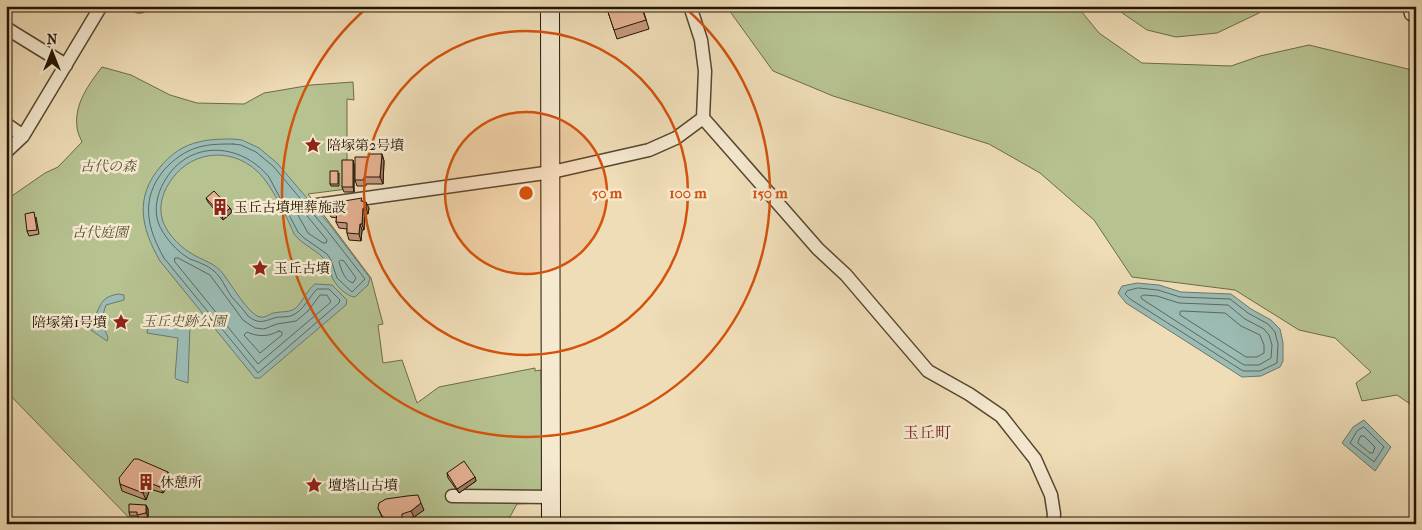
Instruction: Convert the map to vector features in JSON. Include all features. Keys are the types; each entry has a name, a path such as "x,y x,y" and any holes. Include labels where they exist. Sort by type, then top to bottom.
{"street":[{"path":"6,152 23,136 101,6"},
{"path":"550,6 552,172 551,524"},
{"path":"690,6 701,40 705,71 703,118 818,249 846,275 928,371 969,394 1001,416 1036,459 1051,495 1054,514 1053,524"},
{"path":"6,28 66,65"},
{"path":"317,205 552,172 649,150 676,138 703,118"},
{"path":"6,124 23,136"},
{"path":"452,496 551,497"}],"green space":[{"path":"726,6 1077,6 1099,33 1142,63 1231,66 1260,56 1309,45 1416,71 1416,408 1397,395 1362,401 1356,383 1371,372 1335,338 1299,330 1235,290 1132,277 1094,220 1040,173 989,144 833,96 773,71"},
{"path":"1116,6 1264,6 1259,13 1217,33 1176,37 1147,30 1118,10"},
{"name":"玉丘史跡公園","path":"102,67 131,75 170,95 197,103 244,104 264,93 311,85 353,82 354,100 347,99 347,189 308,194 371,278 383,324 378,325 383,363 402,360 417,403 439,387 535,368 535,371 541,370 541,503 517,504 506,524 135,524 6,391 6,200 45,173 58,167 82,142 77,129 80,102"}],"water":[{"path":"242,140 259,148 277,163 330,225 370,278 368,285 355,297 348,295 338,287 324,259 294,234 268,184 247,163 222,155 210,156 197,159 186,165 176,174 165,190 162,201 163,223 180,245 212,264 220,271 256,315 264,317 274,313 293,310 315,284 332,285 347,300 346,305 260,378 255,378 160,261 148,237 143,213 147,189 152,178 173,154 188,145 199,142"},
{"path":"1137,283 1159,285 1181,292 1231,294 1251,309 1271,320 1280,329 1283,343 1283,361 1280,367 1261,376 1242,377 1126,303 1118,293 1122,286"},
{"path":"119,294 124,295 124,300 106,305 103,314 102,321 108,337 107,341 91,330 88,323 93,319 106,298"},
{"path":"161,322 190,325 188,383 175,377 178,338 147,333 148,327"},
{"path":"1364,420 1391,447 1375,471 1342,443 1353,427"}],"building":[{"path":"606,6 641,6 646,20 614,30"},
{"path":"369,154 382,154 380,177 364,177 364,180 355,180 355,157 369,157"},
{"path":"342,160 353,160 353,187 342,187"},
{"path":"330,171 338,171 338,184 330,184"},
{"name":"玉丘古墳埋葬施設","path":"214,191 230,208 222,215 206,198"},
{"path":"362,198 361,201 366,202 366,208 363,208 359,234 347,233 347,223 336,222 337,211 328,211 329,204 338,204 338,202"},
{"path":"34,212 37,230 27,231 25,214"},
{"name":"休憩所","path":"134,459 168,472 160,487 147,482 143,493 120,484 119,478"},
{"path":"464,461 475,477 457,489 447,473"},
{"path":"418,495 421,503 411,511 402,514 402,518 385,518 378,508 379,503 386,499"},
{"path":"129,504 146,505 146,513 137,515 137,512 129,512"}],"place":[{"name":"陪塚第2号墳","path":"313,145"},
{"name":"玉丘古墳埋葬施設","path":"220,207"},
{"name":"玉丘古墳","path":"260,268"},
{"name":"陪塚第1号墳","path":"121,322"},
{"name":"休憩所","path":"146,482"},
{"name":"壇塔山古墳","path":"314,485"}],"district":[{"name":"玉丘町","path":"927,432"}],"park label":[{"name":"古代の森","path":"108,166"},
{"name":"古代庭園","path":"100,232"}]}
